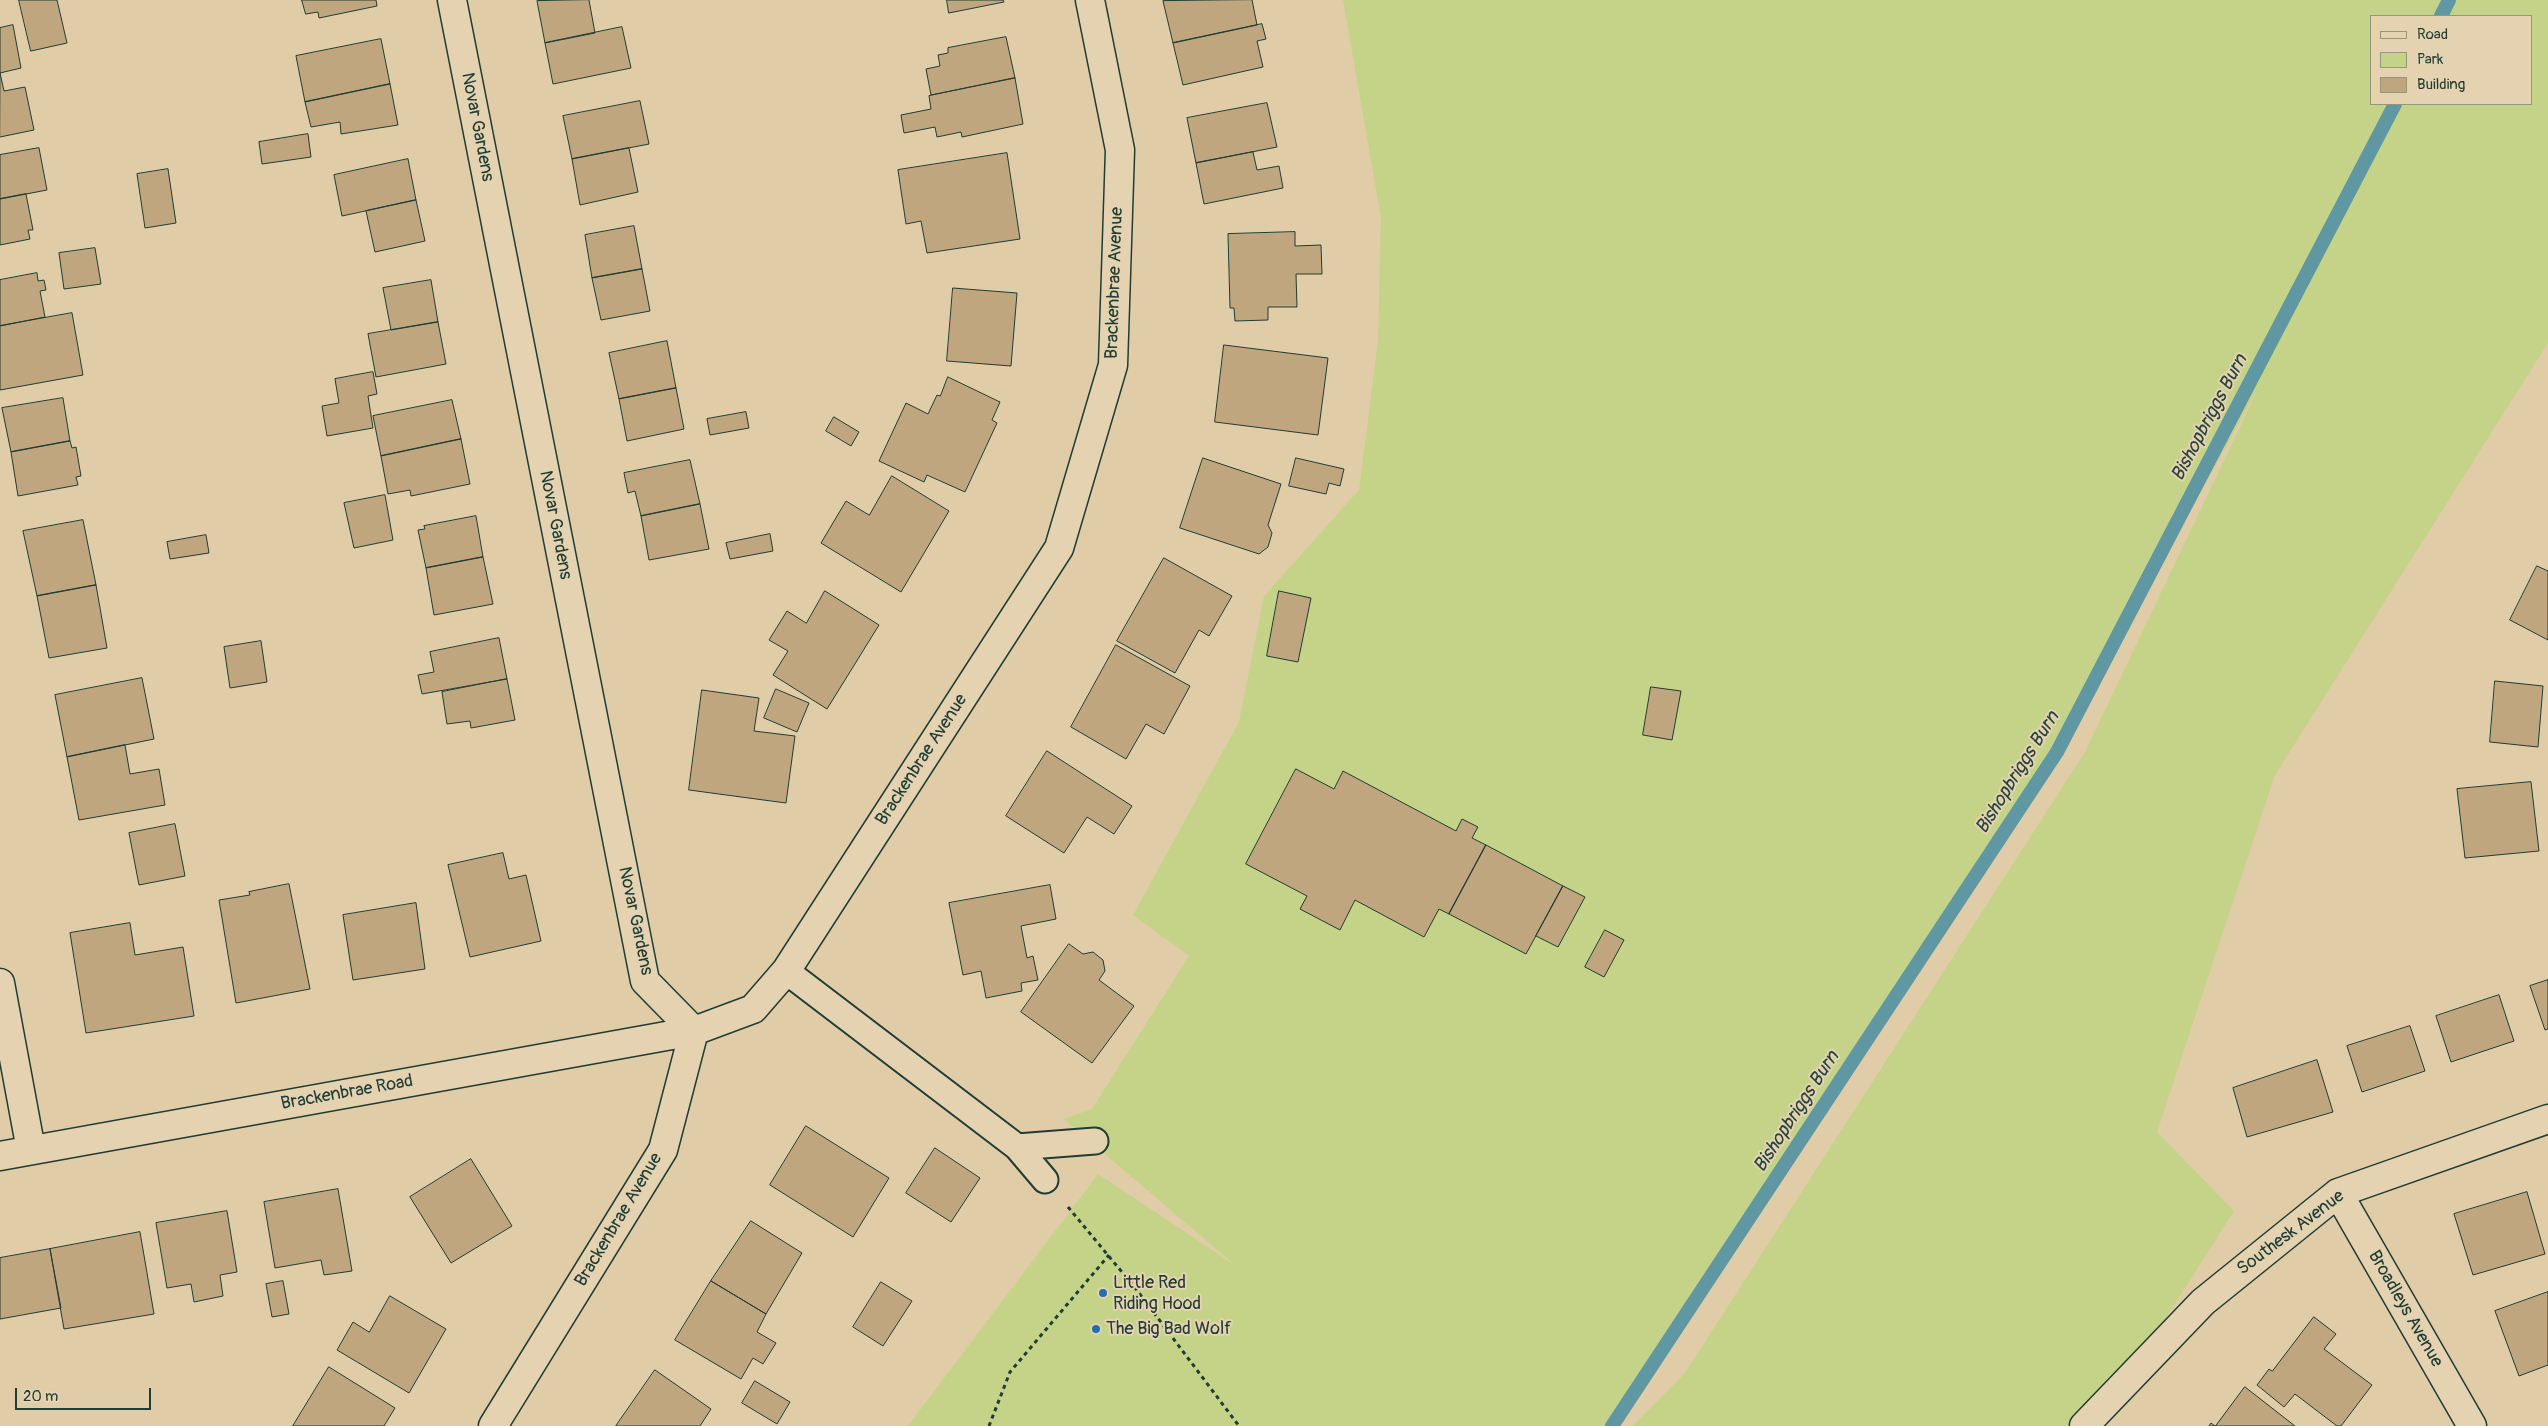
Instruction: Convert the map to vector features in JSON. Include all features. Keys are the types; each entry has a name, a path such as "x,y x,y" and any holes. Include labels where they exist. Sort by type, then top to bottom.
{"street":[{"name":"Novar Gardens","path":"452,0 645,981 694,1031"},
{"name":"Brackenbrae Avenue","path":"493,1426 663,1150 694,1031 753,1009 786,971 1058,548 1113,365 1120,150 1090,0"},
{"path":"0,984 31,1150"},
{"name":"Brackenbrae Road","path":"0,1156 694,1031"},
{"name":"Southesk Avenue","path":"2084,1426 2203,1302 2338,1193 2548,1119"},
{"name":"Broadleys Avenue","path":"2338,1193 2472,1426"}],"lane":[{"path":"786,971 1017,1147 1045,1180"},
{"path":"1017,1147 1095,1141"}],"path":[{"path":"1045,1180 1109,1255 1239,1426"},
{"path":"989,1426 1010,1372 1109,1255"}],"green space":[{"path":"1343,0 2548,0 2548,343 2275,775 2157,1132 2234,1211 2097,1426 1633,1426 1685,1373 2085,752 2260,385 2057,752 1612,1426 908,1426 1098,1174 1236,1266 1064,1119 1092,1109 1189,956 1133,915 1239,722 1264,596 1359,490 1378,341 1381,218"}],"building":[{"path":"19,0 57,0 67,43 31,51"},
{"path":"302,0 376,0 377,6 319,18 318,12 306,14"},
{"path":"589,0 595,33 545,43 537,1"},
{"path":"947,0 1003,0 1004,2 949,13"},
{"path":"1252,0 1257,25 1173,43 1163,1"},
{"path":"1262,24 1266,39 1257,41 1263,67 1183,85 1173,43"},
{"path":"13,25 21,68 0,73 0,28"},
{"path":"622,27 631,68 553,84 545,43"},
{"path":"1006,37 1015,78 931,95 926,69 940,66 938,55 948,53 948,48"},
{"path":"381,39 390,84 305,102 296,56"},
{"path":"0,73 4,91 25,87 34,130 0,137"},
{"path":"1015,78 1023,124 962,137 961,132 937,137 935,127 904,133 901,115 931,109 929,96"},
{"path":"390,84 398,125 341,134 340,122 311,127 305,102"},
{"path":"640,101 649,144 572,159 563,116"},
{"path":"1267,103 1277,147 1196,163 1187,118"},
{"path":"308,134 311,157 262,164 259,142"},
{"path":"39,148 47,190 0,199 0,155"},
{"path":"629,148 638,192 580,205 572,159"},
{"path":"1253,152 1257,170 1279,166 1283,188 1204,204 1196,163"},
{"path":"1007,153 1020,239 927,253 921,221 906,224 898,170"},
{"path":"408,159 416,200 342,216 334,175"},
{"path":"168,169 176,223 145,228 137,174"},
{"path":"26,194 33,230 28,230 30,239 0,245 0,199"},
{"path":"416,200 425,241 375,252 366,211"},
{"path":"634,226 642,269 592,278 585,235"},
{"path":"1295,232 1295,246 1321,245 1322,274 1296,274 1297,307 1268,307 1268,320 1235,321 1234,308 1230,308 1228,234"},
{"path":"95,248 101,284 64,289 59,253"},
{"path":"642,269 650,311 601,320 592,278"},
{"path":"37,273 38,281 44,280 46,290 40,291 45,317 0,326 0,280"},
{"path":"431,280 438,322 391,330 383,288"},
{"path":"953,288 1017,293 1011,366 947,361"},
{"path":"72,313 83,375 0,390 0,326"},
{"path":"438,322 446,364 376,377 368,334"},
{"path":"667,341 676,388 619,399 609,353"},
{"path":"1224,345 1328,358 1318,435 1215,422"},
{"path":"373,372 377,394 368,396 373,428 327,436 322,406 339,403 335,379"},
{"path":"948,377 1000,402 992,420 997,423 965,492 927,475 924,482 879,461 906,403 928,414 937,395 940,396"},
{"path":"676,388 684,429 627,441 619,399"},
{"path":"63,398 70,441 11,452 2,408"},
{"path":"452,400 461,439 381,456 373,416"},
{"path":"746,412 749,428 710,435 707,419"},
{"path":"834,417 859,432 851,446 826,431"},
{"path":"461,439 470,484 411,496 410,490 388,494 381,456"},
{"path":"70,441 72,448 76,447 81,476 76,477 78,485 18,496 11,452"},
{"path":"1203,458 1281,484 1268,525 1272,533 1268,547 1259,554 1180,528"},
{"path":"1296,458 1344,469 1340,486 1329,483 1326,494 1289,486"},
{"path":"690,460 700,504 641,516 635,491 628,493 624,473"},
{"path":"892,476 949,511 901,592 821,543 846,501 869,515"},
{"path":"385,495 393,540 354,548 344,503"},
{"path":"700,504 709,549 649,560 641,516"},
{"path":"476,516 483,557 426,568 418,530 425,529 424,526"},
{"path":"83,520 96,585 37,596 23,531"},
{"path":"770,534 773,551 730,559 726,543"},
{"path":"206,535 209,553 170,559 167,542"},
{"path":"483,557 493,604 434,615 426,568"},
{"path":"1164,558 1232,596 1209,636 1199,630 1175,673 1117,641"},
{"path":"2537,566 2548,571 2548,640 2510,620"},
{"path":"96,585 107,648 49,658 37,596"},
{"path":"825,591 879,625 827,709 773,675 788,651 769,640 787,611 806,623"},
{"path":"1279,591 1311,598 1298,662 1267,656"},
{"path":"499,638 507,679 422,694 418,675 434,672 430,652"},
{"path":"261,641 267,682 230,688 224,647"},
{"path":"1116,645 1190,686 1164,734 1146,724 1126,759 1071,727"},
{"path":"142,678 154,739 67,757 55,695"},
{"path":"507,679 515,720 471,728 470,721 447,724 442,692"},
{"path":"2495,681 2543,686 2538,747 2490,742"},
{"path":"1651,687 1681,691 1672,740 1643,735"},
{"path":"776,689 809,703 797,732 764,718"},
{"path":"702,690 759,698 754,731 795,736 786,803 689,790"},
{"path":"125,745 130,774 159,769 165,805 79,820 67,757"},
{"path":"1047,751 1132,806 1114,834 1087,817 1064,853 1006,816"},
{"path":"1296,769 1334,789 1343,771 1456,831 1462,819 1478,827 1472,838 1486,845 1449,914 1439,909 1424,937 1355,900 1340,930 1300,909 1307,896 1246,864"},
{"path":"2531,782 2539,851 2465,858 2457,789"},
{"path":"175,824 185,876 139,885 129,833"},
{"path":"1486,845 1563,886 1526,954 1449,914"},
{"path":"503,853 509,879 526,875 541,941 470,957 448,865"},
{"path":"289,884 310,989 236,1003 219,900 250,895 249,892"},
{"path":"1050,885 1056,919 1021,926 1027,958 1033,956 1038,980 1021,983 1022,991 986,998 981,971 963,975 949,903"},
{"path":"1563,886 1585,897 1558,947 1536,936"},
{"path":"416,903 425,969 353,980 343,915"},
{"path":"130,923 135,955 183,947 194,1016 86,1033 70,933"},
{"path":"1605,930 1624,940 1604,977 1585,967"},
{"path":"1069,944 1083,954 1093,952 1103,960 1105,971 1099,980 1134,1006 1092,1063 1021,1012"},
{"path":"2548,980 2548,1029 2545,1030 2530,986"},
{"path":"2499,995 2514,1041 2451,1062 2436,1016"},
{"path":"2410,1026 2425,1071 2362,1092 2347,1046"},
{"path":"2317,1060 2333,1112 2247,1137 2233,1088"},
{"path":"806,1126 889,1178 853,1237 770,1185"},
{"path":"935,1148 980,1178 951,1222 906,1193"},
{"path":"471,1159 512,1226 451,1263 410,1197"},
{"path":"338,1189 352,1271 324,1275 321,1260 275,1268 264,1202"},
{"path":"2527,1192 2545,1254 2473,1275 2454,1214"},
{"path":"227,1211 237,1272 220,1275 223,1296 194,1302 191,1284 167,1288 156,1223"},
{"path":"751,1221 802,1253 766,1314 711,1281"},
{"path":"140,1232 154,1314 64,1329 50,1249"},
{"path":"50,1249 61,1308 0,1319 0,1258"},
{"path":"283,1281 289,1314 272,1317 266,1284"},
{"path":"711,1281 766,1314 757,1332 776,1343 763,1364 753,1358 741,1379 675,1340"},
{"path":"881,1282 912,1301 883,1346 853,1327"},
{"path":"2548,1292 2548,1365 2519,1376 2495,1311"},
{"path":"390,1296 446,1329 409,1393 337,1350 353,1322 369,1332"},
{"path":"2314,1317 2336,1334 2324,1349 2372,1385 2341,1426 2337,1426 2295,1394 2284,1407 2257,1385 2269,1369 2272,1371"},
{"path":"329,1367 395,1408 384,1426 293,1426"},
{"path":"655,1370 711,1409 700,1426 616,1426"},
{"path":"755,1381 790,1402 777,1424 742,1403"},
{"path":"2245,1387 2295,1426 2215,1426"}],"waterway":[{"name":"Bishopbriggs Burn","path":"2442,15 2449,0"},
{"name":"Bishopbriggs Burn","path":"1612,1426 2057,752 2394,105"}],"place":[{"name":"Little Red Riding Hood","path":"1103,1293"},
{"name":"The Big Bad Wolf","path":"1096,1329"}]}
